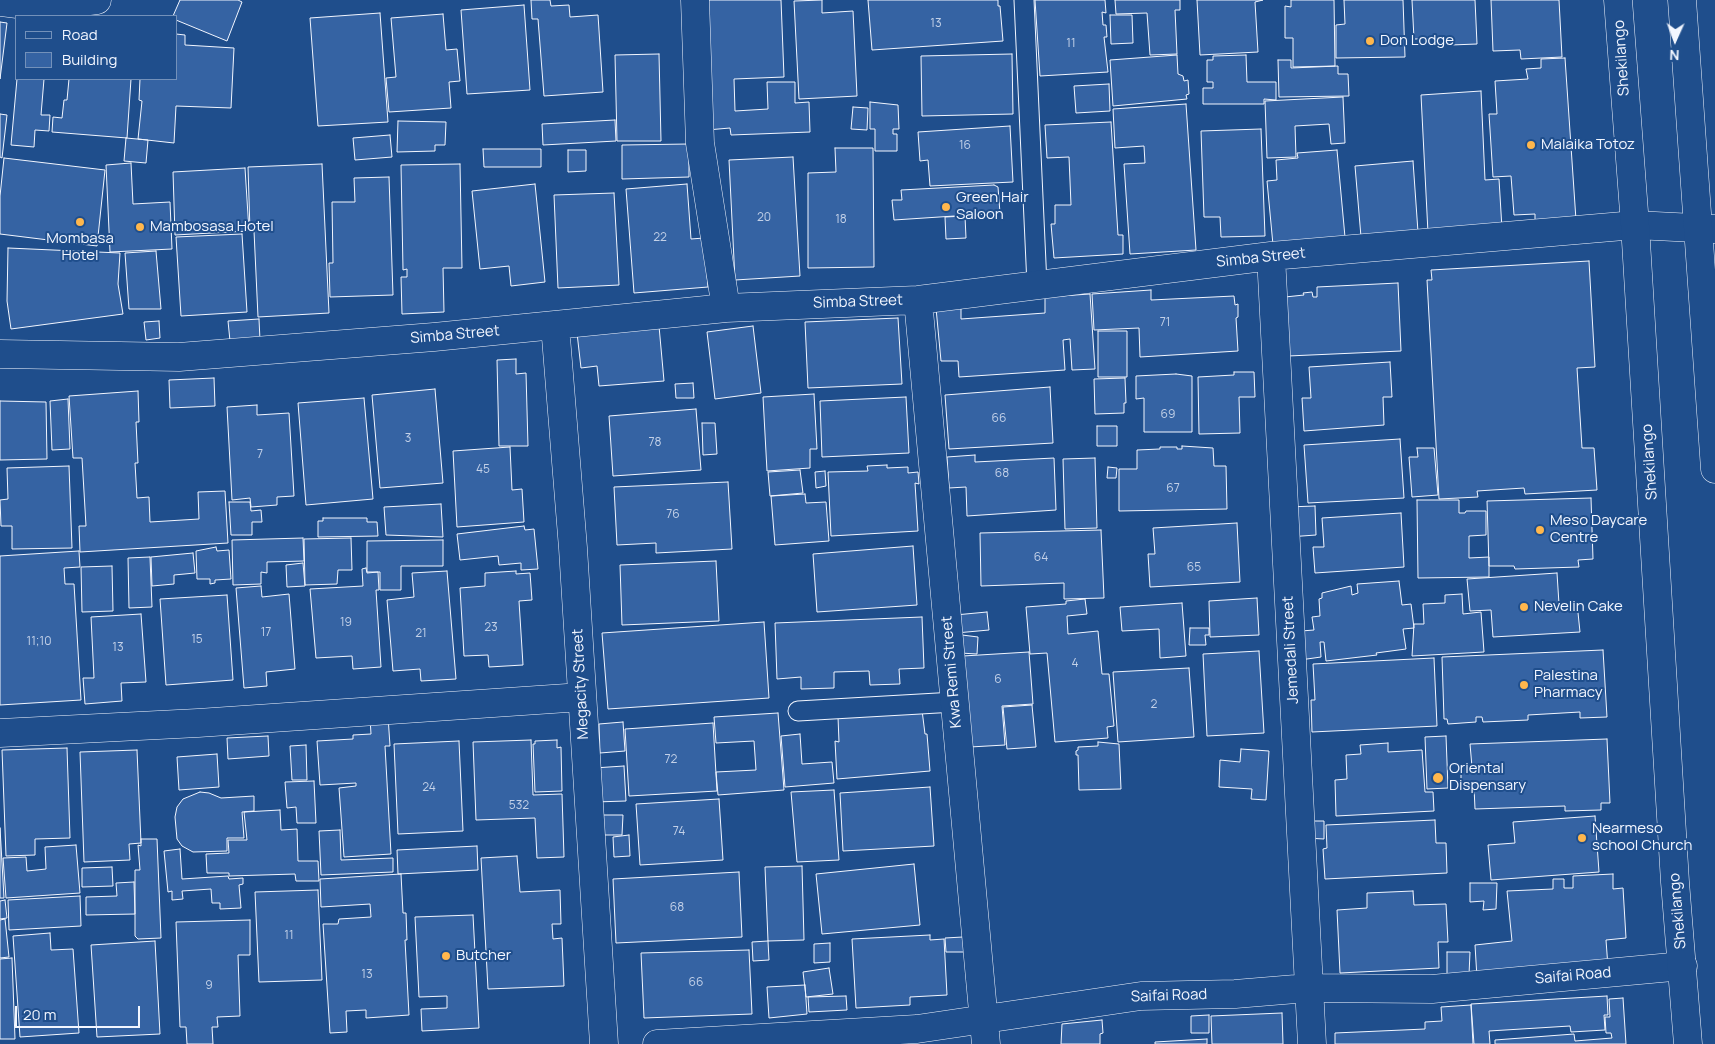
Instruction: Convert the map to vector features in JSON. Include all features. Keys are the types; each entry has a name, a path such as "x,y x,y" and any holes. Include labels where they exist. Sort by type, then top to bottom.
{"street":[{"path":"0,2 41,7 97,0"},
{"path":"694,0 700,143 726,308"},
{"name":"Shekilango","path":"1618,0 1635,225 1675,882 1688,1044"},
{"path":"1682,0 1707,229 1715,469"},
{"name":"Simba Street","path":"0,354 179,357 555,325 726,308 918,300 1271,256 1635,225 1707,229"},
{"name":"Jemedali Street","path":"1271,256 1312,1044"},
{"name":"Kwa Remi Street","path":"918,300 985,1032"},
{"name":"Megacity Street","path":"555,325 573,548 604,1044"},
{"path":"0,733 198,723 582,697"},
{"name":"Saifai Road","path":"657,1044 917,1029 985,1032 1141,996 1236,994 1308,988 1432,989 1683,966"}],"lane":[{"path":"1024,0 1037,285"},
{"path":"798,711 955,702"}],"building":[{"path":"180,0 238,0 242,2 227,41 178,21 178,15 173,15"},
{"path":"531,0 550,0 551,6 569,5 570,17 598,15 603,92 544,96 538,19 532,19"},
{"path":"703,0 781,0 784,77 734,79 735,111 768,109 767,82 795,82 795,103 809,102 810,132 731,135 730,128 707,130"},
{"path":"822,0 822,13 853,11 857,96 799,99 794,1"},
{"path":"868,0 998,0 1003,41 872,50"},
{"path":"1035,0 1105,0 1106,13 1102,12 1103,25 1106,25 1107,37 1104,37 1108,72 1040,76"},
{"path":"1115,0 1180,0 1180,10 1175,10 1177,54 1150,55 1147,13 1116,14"},
{"path":"1197,0 1263,0 1255,2 1258,52 1200,55"},
{"path":"1291,0 1334,0 1335,66 1293,67 1293,38 1285,38 1285,6 1291,7"},
{"name":"Don Lodge","path":"1344,0 1403,0 1405,57 1336,58 1336,25 1345,24"},
{"path":"1412,0 1475,0 1477,44 1451,45 1450,38 1414,39"},
{"path":"1491,0 1559,0 1562,57 1521,59 1520,50 1493,51"},
{"path":"524,5 530,90 467,94 461,10"},
{"path":"380,13 388,122 318,126 310,18"},
{"path":"443,14 446,50 457,49 460,81 449,82 451,108 389,112 386,78 396,77 391,18"},
{"path":"1110,15 1132,15 1133,43 1111,44"},
{"path":"0,22 7,23 0,79"},
{"path":"178,34 185,35 185,45 234,48 231,108 176,106 174,143 138,139 142,101 139,100 140,80 178,80"},
{"path":"659,54 661,141 617,141 615,55"},
{"path":"1012,54 1013,114 922,116 921,56"},
{"path":"1177,55 1178,74 1183,76 1184,81 1188,80 1189,94 1186,95 1187,99 1113,106 1110,60"},
{"path":"1246,55 1247,82 1276,82 1276,100 1264,99 1264,104 1203,104 1203,88 1213,88 1213,82 1207,82 1207,60 1213,60 1213,56"},
{"name":"Malaika Totoz","path":"1565,58 1576,220 1535,223 1535,214 1514,215 1511,176 1493,177 1489,114 1497,114 1495,81 1528,79 1526,69 1541,68 1541,59"},
{"path":"1278,60 1291,60 1291,68 1338,66 1338,74 1348,74 1349,96 1279,97"},
{"path":"17,80 44,80 41,115 50,115 49,131 35,130 34,147 11,145"},
{"path":"69,80 131,80 127,138 52,132 53,117 62,118 64,100 67,100"},
{"path":"1109,84 1110,111 1076,113 1074,86"},
{"path":"1481,91 1485,180 1499,179 1502,229 1428,233 1421,95"},
{"path":"1343,97 1345,143 1331,144 1329,124 1295,126 1296,157 1267,158 1265,101"},
{"path":"870,102 898,105 899,129 893,129 893,134 897,134 897,151 875,151 875,129 870,129"},
{"path":"1186,104 1196,250 1130,254 1124,164 1145,163 1144,146 1115,148 1113,109"},
{"path":"853,107 868,108 867,130 851,129"},
{"path":"0,114 7,115 2,158 0,157"},
{"path":"615,120 616,141 543,145 542,124"},
{"path":"398,121 446,122 445,145 435,145 435,151 397,152"},
{"path":"1111,122 1118,235 1123,235 1123,254 1054,258 1051,224 1055,224 1055,205 1071,205 1069,157 1047,158 1045,125"},
{"path":"1010,126 1013,182 930,186 928,160 920,161 918,132"},
{"path":"1261,129 1265,236 1221,237 1220,217 1204,217 1201,131"},
{"path":"390,135 392,157 355,160 353,138"},
{"path":"126,138 148,140 146,163 124,161"},
{"path":"689,144 689,177 622,179 622,145"},
{"path":"835,148 873,148 874,267 808,268 808,173 836,172"},
{"path":"483,149 541,149 541,167 484,167"},
{"path":"568,150 586,150 586,171 568,172"},
{"path":"1337,150 1346,248 1273,245 1267,181 1277,180 1276,160 1298,158 1297,153"},
{"path":"793,157 800,276 735,280 729,160"},
{"path":"4,158 105,170 97,246 0,234 0,196"},
{"path":"1413,161 1418,232 1361,237 1355,166"},
{"name":"Mambosasa Hotel","path":"131,163 133,204 170,202 172,249 110,252 106,165"},
{"path":"322,164 329,313 258,317 254,231 250,231 248,167"},
{"path":"460,164 462,268 443,268 444,312 402,314 401,277 407,277 407,269 403,270 401,165"},
{"path":"245,168 249,231 175,235 173,172"},
{"path":"389,177 393,295 330,297 329,263 333,263 332,202 355,202 354,178"},
{"path":"535,184 545,282 511,286 509,266 480,269 472,191"},
{"path":"687,184 691,239 704,238 708,287 634,293 626,189"},
{"name":"Green Hair Saloon","path":"994,185 998,187 1000,213 894,220 892,200 902,200 901,190"},
{"path":"614,193 619,285 558,288 554,195"},
{"path":"965,216 966,238 946,239 945,217"},
{"path":"242,234 247,312 181,316 176,237"},
{"path":"8,248 120,253 118,284 123,314 11,329 7,301"},
{"path":"156,251 161,309 129,309 125,253"},
{"path":"1589,261 1595,367 1577,368 1582,448 1594,448 1597,490 1525,494 1524,488 1477,491 1478,497 1439,499 1427,280 1432,280 1431,270"},
{"path":"1398,283 1401,351 1288,356 1285,297 1312,292 1313,297 1317,297 1317,287"},
{"path":"1151,290 1151,300 1234,296 1235,305 1238,304 1238,317 1236,318 1238,351 1140,357 1139,328 1094,330 1092,294"},
{"path":"1090,294 1095,369 1072,370 1070,339 1063,340 1065,370 959,377 958,361 941,361 936,308 961,306 961,319 1045,313 1045,297"},
{"path":"898,318 902,384 808,388 805,322"},
{"path":"259,319 260,340 230,341 228,321"},
{"path":"159,321 160,338 146,340 144,322"},
{"path":"659,326 664,381 599,386 597,366 581,368 577,333"},
{"path":"753,326 761,393 715,399 707,332"},
{"path":"1098,331 1127,331 1127,377 1098,377"},
{"path":"516,359 516,374 526,373 528,446 499,446 497,360"},
{"path":"1390,362 1392,397 1383,397 1384,425 1304,431 1302,398 1311,398 1309,367"},
{"path":"1234,372 1254,372 1255,397 1239,397 1240,433 1199,434 1198,377 1234,375"},
{"path":"1176,374 1192,376 1192,432 1144,432 1144,398 1136,399 1136,376"},
{"path":"214,378 215,406 170,408 169,380"},
{"path":"1125,378 1126,403 1124,403 1124,413 1095,414 1094,379"},
{"path":"693,383 694,398 676,398 675,384"},
{"path":"1050,387 1053,443 949,449 945,395"},
{"path":"435,389 443,483 380,488 372,395"},
{"path":"138,391 139,422 136,422 138,463 135,463 137,498 149,497 150,522 199,519 198,492 225,491 228,543 80,552 79,526 86,526 82,458 73,458 69,396"},
{"path":"814,394 817,449 810,449 810,468 767,471 763,397"},
{"path":"906,397 909,453 822,457 820,401"},
{"path":"364,398 373,499 306,505 298,403"},
{"path":"68,399 70,449 52,450 50,401"},
{"path":"0,401 46,402 47,459 0,460"},
{"path":"257,405 257,415 289,413 294,496 277,497 277,505 251,507 250,498 232,500 227,407"},
{"path":"696,409 701,470 613,476 609,416"},
{"path":"702,423 715,423 717,454 703,455"},
{"path":"1097,426 1117,426 1117,446 1097,446"},
{"path":"1400,439 1404,498 1308,503 1304,445"},
{"path":"1182,446 1213,448 1214,466 1226,466 1227,509 1119,511 1119,469 1137,469 1137,450 1160,449 1160,447 1177,447 1177,449 1182,449"},
{"path":"510,447 512,490 522,489 524,522 457,527 453,451"},
{"path":"1417,448 1434,448 1438,495 1412,497 1409,457 1418,457"},
{"path":"975,455 975,462 1054,458 1056,510 967,516 966,487 949,488 947,457"},
{"path":"1095,458 1097,528 1065,529 1063,459"},
{"path":"887,465 887,468 908,467 908,473 918,472 919,484 915,483 918,531 831,536 828,472 868,471 867,466"},
{"path":"69,466 72,548 12,549 12,526 1,526 0,500 8,499 7,468"},
{"path":"1108,467 1117,468 1116,478 1107,478"},
{"path":"800,470 803,493 770,496 768,472"},
{"path":"825,471 826,486 816,488 815,472"},
{"path":"728,482 732,549 656,553 656,543 617,545 614,487"},
{"path":"805,494 806,503 826,502 829,541 775,545 771,496"},
{"name":"Meso Daycare Centre","path":"1591,498 1593,559 1578,560 1579,567 1515,569 1514,566 1489,566 1487,501"},
{"path":"1417,500 1459,500 1459,513 1486,511 1486,535 1469,536 1469,558 1489,557 1489,577 1418,578"},
{"path":"229,502 250,502 251,511 261,510 262,522 252,522 252,535 231,535"},
{"path":"441,504 443,537 386,535 384,507"},
{"path":"1315,506 1316,535 1288,537 1287,507"},
{"path":"1401,513 1404,567 1315,573 1313,547 1324,547 1322,518"},
{"path":"323,518 367,518 367,522 377,522 378,536 318,537 318,521 323,521"},
{"path":"1237,523 1240,582 1150,587 1148,554 1155,554 1153,528"},
{"path":"524,526 525,530 534,529 538,569 521,570 521,563 499,565 498,556 460,560 457,534"},
{"path":"1101,530 1104,598 1064,599 1064,583 981,586 980,533"},
{"path":"303,538 304,561 267,562 267,573 261,572 261,584 233,585 232,540"},
{"path":"351,538 352,570 338,570 337,584 305,585 304,539"},
{"path":"443,540 443,566 401,566 401,590 380,590 380,572 367,572 367,541"},
{"path":"913,546 917,605 817,612 813,554"},
{"path":"216,547 217,551 229,550 231,579 215,580 215,583 210,584 210,579 197,579 196,551"},
{"path":"79,551 80,567 64,568 65,584 74,584 81,700 0,705 0,556"},
{"path":"193,553 195,573 174,575 174,584 152,586 151,557"},
{"path":"150,557 152,607 129,608 128,558"},
{"path":"716,561 719,621 622,625 620,565"},
{"path":"303,563 305,586 287,587 286,565"},
{"path":"112,566 113,611 82,612 81,567"},
{"path":"366,568 367,573 378,572 379,590 376,590 381,667 353,669 352,656 316,658 310,589 363,586 362,569"},
{"path":"447,571 456,679 421,681 420,669 393,671 387,600 414,597 412,573"},
{"path":"516,571 516,574 530,573 532,600 519,601 523,665 489,667 488,655 464,656 460,588 485,586 485,573"},
{"name":"Nevelin Cake","path":"1557,573 1559,604 1577,603 1580,632 1493,637 1491,610 1470,611 1467,579"},
{"path":"1399,581 1402,605 1411,604 1414,628 1403,629 1406,649 1376,653 1377,655 1326,661 1324,642 1320,642 1321,657 1293,661 1301,631 1314,630 1312,617 1320,616 1319,599 1322,598 1322,593 1351,586 1352,595 1358,593 1357,584"},
{"path":"261,586 262,597 289,594 295,669 266,672 267,686 244,688 236,588"},
{"path":"1462,594 1463,614 1481,612 1484,652 1412,656 1414,624 1424,624 1423,604 1445,603 1445,595"},
{"path":"227,595 233,680 166,685 160,599"},
{"path":"1257,598 1259,635 1210,637 1209,601"},
{"path":"1085,599 1087,614 1067,616 1068,634 1098,631 1102,674 1109,674 1114,726 1107,727 1108,738 1055,742 1047,653 1030,654 1026,607 1066,604 1066,601"},
{"path":"1182,603 1186,656 1160,658 1159,629 1122,631 1120,607"},
{"path":"987,612 989,630 956,633 955,615"},
{"path":"141,614 146,682 121,683 122,701 85,704 83,678 94,678 91,617"},
{"path":"922,617 924,668 899,669 900,684 870,685 869,671 834,672 834,688 801,689 801,677 777,679 775,623"},
{"path":"764,622 769,698 608,709 602,633"},
{"path":"1190,628 1209,628 1209,635 1205,635 1206,645 1189,645"},
{"path":"962,635 978,637 977,654 960,653"},
{"name":"Palestina Pharmacy","path":"1603,650 1607,717 1580,718 1580,712 1528,715 1528,720 1483,722 1482,717 1476,717 1476,722 1448,724 1447,719 1444,719 1442,657"},
{"path":"1259,651 1264,733 1207,736 1203,654"},
{"path":"1029,652 1033,704 1002,706 1005,745 970,747 963,656"},
{"path":"1434,658 1437,726 1312,732 1311,700 1315,700 1313,664"},
{"path":"1189,668 1194,737 1118,742 1113,672"},
{"path":"1032,705 1036,747 1007,749 1003,707"},
{"path":"922,710 925,734 927,734 930,771 837,779 835,741 839,742 838,717"},
{"path":"778,713 784,790 718,795 716,772 756,770 754,741 716,743 714,717"},
{"path":"388,716 390,746 385,746 391,854 344,857 339,788 356,786 356,783 320,785 317,741 353,739 353,735 371,734 370,718"},
{"path":"623,722 625,751 600,753 599,724"},
{"path":"713,723 717,791 629,796 625,729"},
{"path":"800,734 802,764 832,762 834,783 785,787 781,736"},
{"path":"268,736 269,756 228,759 227,738"},
{"path":"1446,736 1448,788 1427,789 1425,737"},
{"path":"1607,739 1610,803 1601,803 1601,810 1565,811 1565,806 1475,809 1474,787 1461,787 1461,767 1472,767 1470,744"},
{"path":"531,740 533,795 562,794 564,857 537,858 535,818 476,820 473,742"},
{"path":"557,740 557,748 561,747 562,791 535,792 533,744 535,744 535,741"},
{"path":"459,741 463,831 398,834 394,744"},
{"path":"1098,742 1119,744 1121,789 1079,790 1078,755 1076,755 1076,751 1078,747 1098,746"},
{"path":"1388,743 1388,752 1422,750 1425,792 1433,792 1434,811 1336,816 1335,780 1347,779 1346,755 1361,754 1360,745"},
{"path":"306,745 307,780 292,780 290,746"},
{"path":"67,748 70,838 35,839 35,855 6,856 2,750"},
{"path":"1241,749 1269,751 1266,800 1251,799 1252,789 1219,787 1220,760 1240,762"},
{"path":"137,750 141,843 129,844 130,860 84,862 80,752"},
{"path":"217,754 219,787 179,790 177,757"},
{"path":"624,766 626,801 595,802 594,768"},
{"path":"314,781 316,823 297,823 296,807 287,808 285,782"},
{"path":"930,787 934,846 843,851 840,793"},
{"path":"834,790 839,860 797,862 791,792"},
{"path":"200,792 209,793 221,798 254,796 254,811 242,812 244,838 227,838 227,851 193,852 182,846 177,839 175,817 177,807 183,799"},
{"path":"719,799 723,860 640,865 636,804"},
{"path":"280,810 281,830 297,829 298,861 318,861 319,881 296,881 295,874 229,876 229,873 207,873 206,854 229,853 228,840 247,840 244,812"},
{"path":"603,815 623,815 622,835 602,835"},
{"path":"1595,816 1599,872 1491,880 1488,845 1515,843 1513,822"},
{"path":"1435,820 1436,843 1446,843 1447,873 1325,879 1323,849 1327,848 1326,825"},
{"path":"1306,821 1324,821 1324,839 1306,838"},
{"path":"0,828 4,898 0,898"},
{"path":"340,830 341,860 393,858 393,872 321,875 319,831"},
{"path":"629,835 630,856 614,857 613,837"},
{"path":"141,839 157,839 161,938 138,939 135,936 135,870 140,870 138,845 141,846"},
{"path":"76,845 80,893 6,898 3,858 26,857 27,871 46,869 45,847"},
{"path":"477,846 478,870 398,874 397,850"},
{"path":"180,849 182,879 228,876 229,879 243,878 243,884 239,885 241,908 220,909 220,903 212,903 211,889 182,891 183,899 172,900 172,891 168,892 164,851"},
{"path":"517,856 520,892 560,890 561,924 552,924 553,939 562,938 564,986 488,989 481,858"},
{"path":"914,864 920,925 822,934 816,874"},
{"path":"802,866 804,940 768,941 765,867"},
{"path":"112,867 113,886 82,887 82,868"},
{"path":"739,872 742,937 616,943 613,879"},
{"path":"401,874 403,913 406,913 407,940 405,940 409,1015 366,1018 366,1010 346,1011 347,1032 330,1033 323,924 338,924 339,919 371,917 370,904 321,907 320,879"},
{"path":"1613,874 1613,889 1623,888 1626,938 1606,940 1608,967 1477,978 1475,945 1512,941 1507,891 1553,889 1553,879 1564,879 1564,888 1573,888 1573,876"},
{"path":"134,882 135,914 86,915 86,897 117,896 116,883"},
{"path":"1470,883 1497,883 1496,909 1483,910 1484,901 1470,902"},
{"path":"318,890 322,980 259,982 255,892"},
{"path":"1413,891 1414,905 1446,904 1448,942 1438,942 1439,968 1340,973 1337,910 1367,908 1367,893"},
{"path":"80,896 81,926 9,930 8,900"},
{"path":"5,900 7,918 0,919 0,901"},
{"name":"Butcher","path":"473,915 479,1028 422,1031 421,1009 447,1008 447,996 419,997 415,917"},
{"path":"5,919 9,957 0,958 0,920"},
{"path":"250,920 250,955 238,955 240,1016 217,1017 218,1027 212,1027 213,1044 187,1044 186,1027 180,1027 176,922"},
{"path":"50,933 51,950 73,949 79,1033 20,1037 13,936"},
{"path":"930,935 930,940 944,939 947,995 910,997 910,1005 856,1008 852,939"},
{"path":"963,937 964,952 946,952 945,938"},
{"path":"155,941 160,1034 97,1037 91,945"},
{"path":"768,941 769,960 753,961 752,942"},
{"path":"830,943 830,962 814,963 814,944"},
{"path":"749,950 752,1014 644,1018 641,953"},
{"path":"1447,952 1470,952 1469,975 1447,975"},
{"path":"12,958 15,1039 0,1039 0,959"},
{"path":"829,968 833,994 806,997 803,972"},
{"path":"805,985 807,1014 769,1018 767,987"},
{"path":"846,996 847,1010 809,1012 808,997"},
{"path":"1607,996 1608,1015 1604,1015 1605,1030 1571,1032 1570,1026 1489,1031 1490,1044 1474,1044 1471,1004"},
{"path":"1623,998 1626,1044 1495,1044 1495,1040 1574,1034 1575,1041 1612,1038 1611,1033 1606,1033 1605,1017 1610,1017 1609,999"},
{"path":"1471,1005 1473,1044 1335,1044 1335,1033 1425,1029 1425,1022 1442,1021 1441,1007"},
{"path":"1282,1013 1283,1044 1212,1044 1211,1016"},
{"path":"1209,1015 1209,1033 1191,1033 1191,1016"},
{"path":"1102,1020 1103,1033 1100,1034 1100,1044 1061,1044 1062,1024"},
{"path":"1207,1039 1207,1044 1155,1044 1155,1042"}],"place":[{"name":"Don Lodge","path":"1370,41"},
{"name":"Malaika Totoz","path":"1531,145"},
{"name":"Green Hair Saloon","path":"946,207"},
{"name":"Mombasa Hotel","path":"80,222"},
{"name":"Mambosasa Hotel","path":"140,227"},
{"name":"Meso Daycare Centre","path":"1540,530"},
{"name":"Nevelin Cake","path":"1524,607"},
{"name":"Palestina Pharmacy","path":"1524,685"},
{"name":"Oriental Dispensary","path":"1438,778"},
{"name":"Nearmeso school Church","path":"1582,838"},
{"name":"Butcher","path":"446,956"}]}
